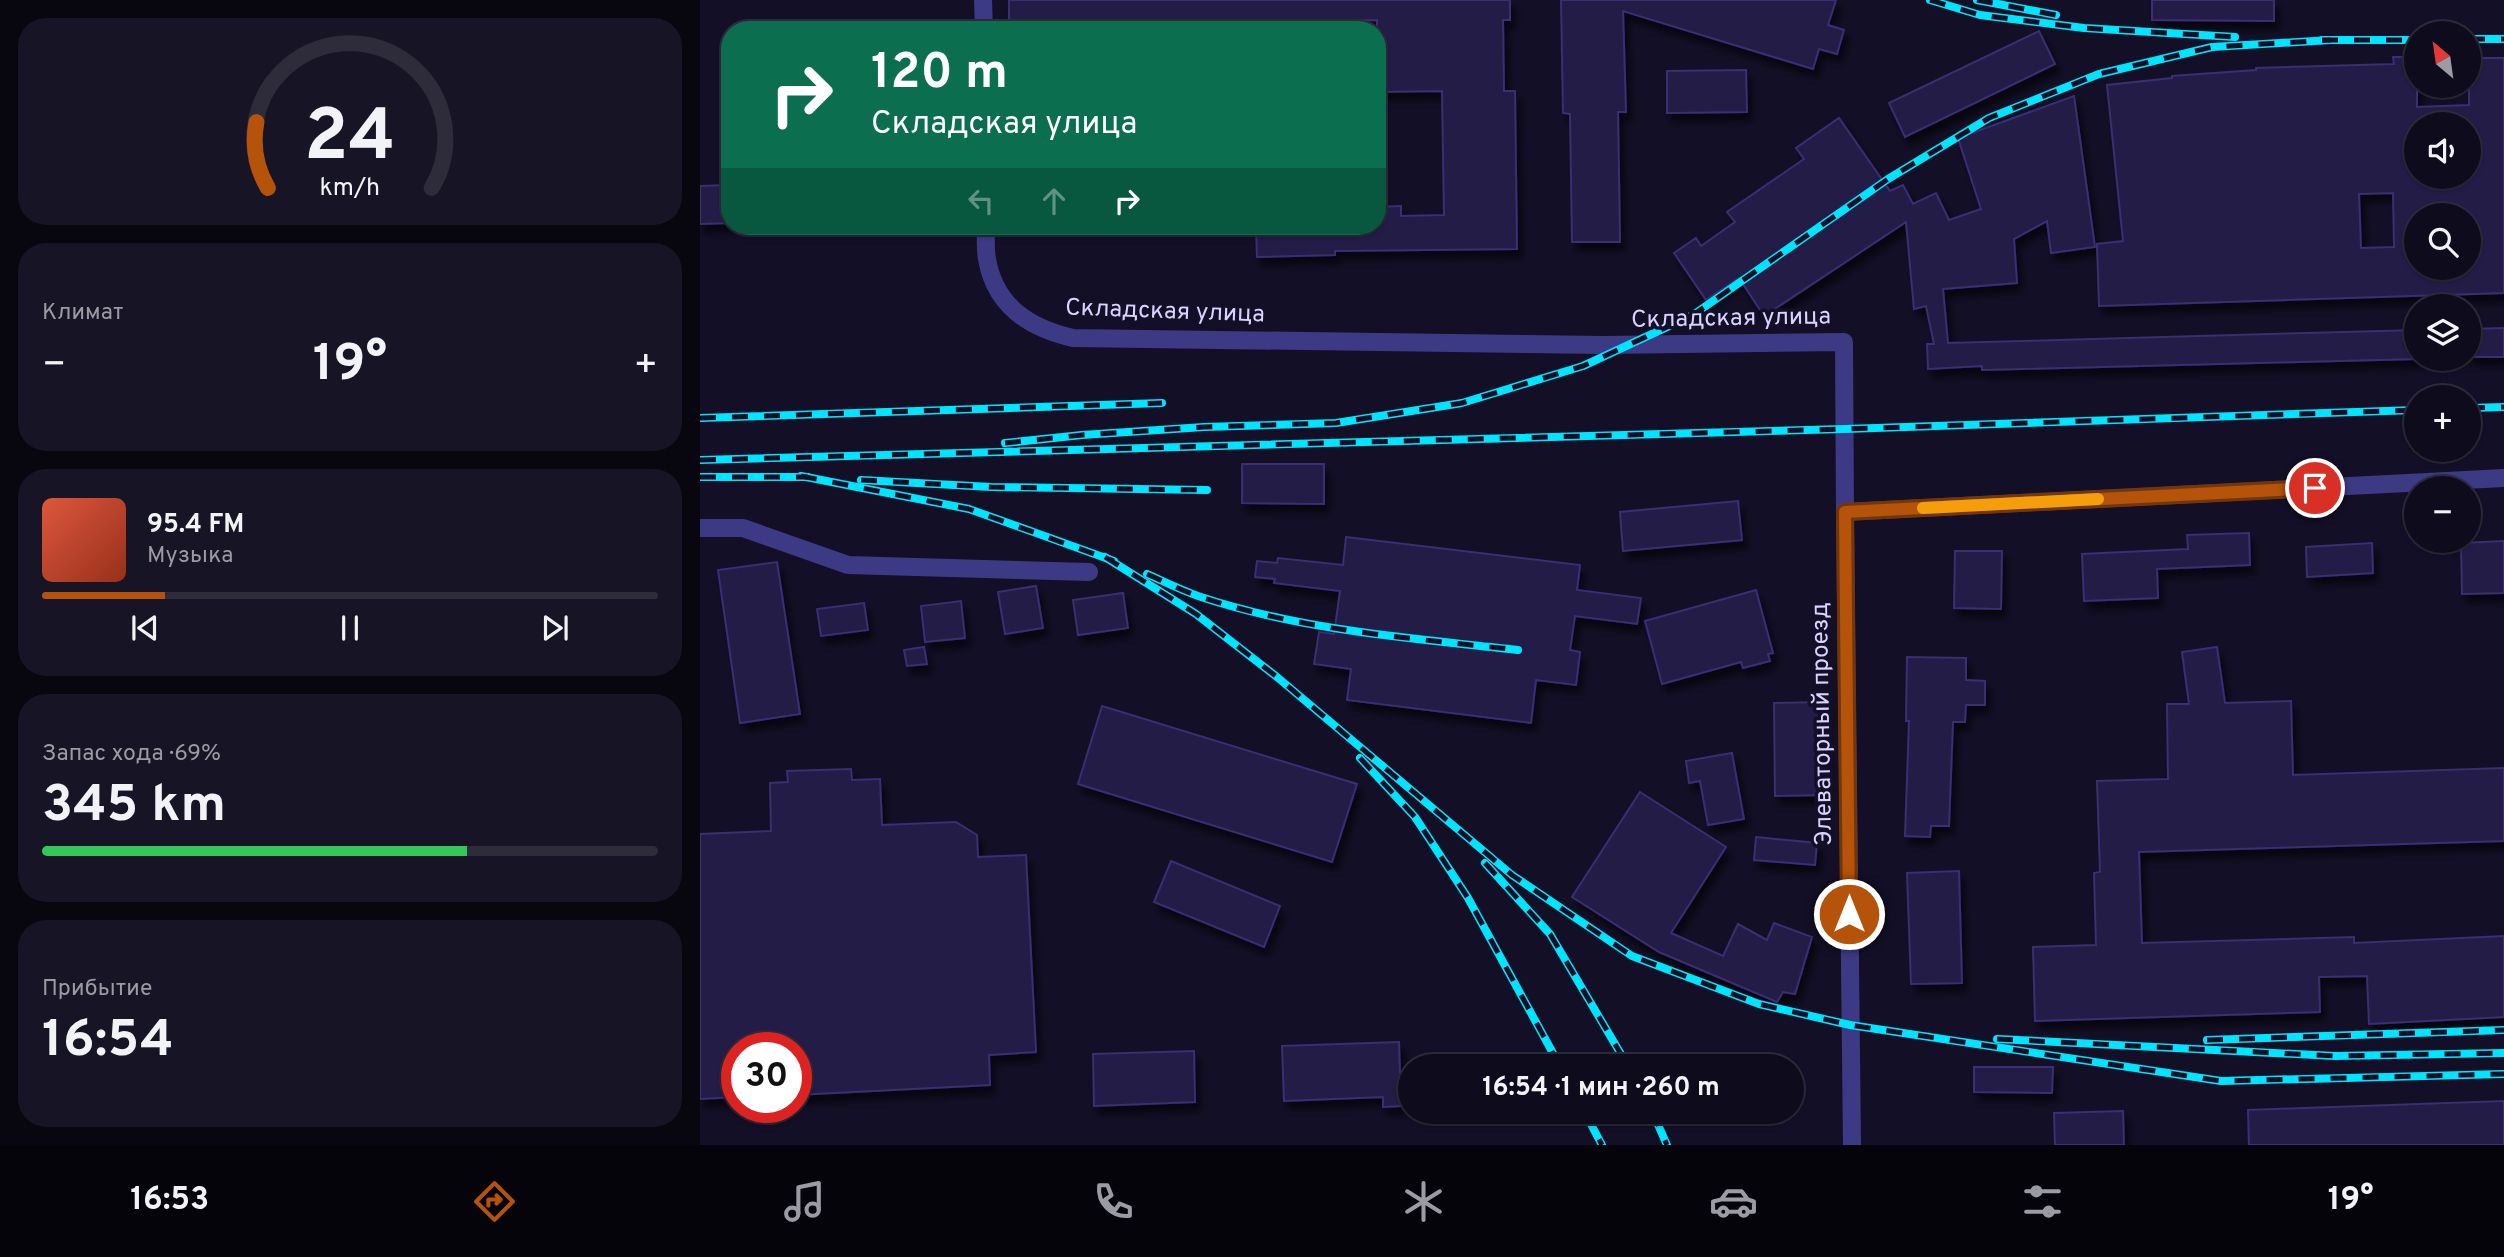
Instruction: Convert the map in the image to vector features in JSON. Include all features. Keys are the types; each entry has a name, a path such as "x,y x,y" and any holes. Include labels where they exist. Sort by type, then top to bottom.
{"street":[{"path":"983,0 984,21"},
{"name":"Складская улица","path":"986,235 987,258 994,284 1006,304 1029,322 1048,332 1073,338 1603,345 1844,342 1845,512"},
{"path":"1845,512 2504,478"},
{"name":"Элеваторный проезд","path":"1845,512 1852,1145"},
{"path":"700,528 743,528 848,565 1089,572"}],"building":[{"path":"1009,0 1510,0 1510,20 1503,20 1504,91 1515,91 1517,249 1335,251 1335,255 1257,257 1256,235 1386,235 1386,207 1401,206 1401,216 1444,215 1442,91 1386,92 1386,21 1009,20"},
{"path":"1561,0 1836,0 1828,25 1844,30 1837,54 1819,49 1813,69 1623,11 1626,112 1618,112 1620,242 1572,242 1570,114 1563,113"},
{"path":"2152,0 2274,0 2274,21 2152,20"},
{"path":"2039,31 2055,64 1905,137 1889,103"},
{"path":"2393,57 2404,57 2404,98 2417,98 2417,107 2469,105 2469,98 2482,98 2482,58 2504,58 2504,293 2404,294 2404,296 2099,306 2097,244 2123,241 2107,85 2256,68 2394,64","holes":["2393,193 2394,247 2361,248 2359,194"]},
{"path":"1746,70 1747,112 1667,113 1667,71"},
{"path":"2074,96 2095,247 2051,253 2047,221 2014,239 2017,283 1943,289 1948,343 2404,330 2404,359 1928,369 1927,344 1934,344 1926,306 1914,309 1906,222 1764,316 1739,278 1706,300 1674,253 1696,238 1701,246 1735,222 1727,212 1804,159 1796,148 1839,118 1890,191 1903,185 1913,204 1936,193 1949,220 1981,209 1958,138"},
{"path":"721,185 721,223 700,224 700,186"},
{"path":"2504,328 2504,357 2481,357 2481,329"},
{"path":"1242,464 1324,464 1324,504 1242,503"},
{"path":"1738,501 1742,540 1623,551 1620,512"},
{"path":"2249,533 2250,565 2157,569 2158,598 2084,601 2082,554 2188,549 2187,535"},
{"path":"1346,537 1580,565 1577,590 1641,598 1637,624 1575,616 1570,650 1580,652 1576,685 1536,680 1531,723 1347,700 1351,669 1314,664 1319,632 1334,634 1340,591 1274,583 1275,579 1255,577 1257,561 1277,563 1278,558 1343,565"},
{"path":"2504,541 2504,593 2462,594 2461,553 2481,553 2481,542"},
{"path":"2372,543 2373,573 2307,577 2306,547"},
{"path":"1955,551 2002,551 2001,609 1954,608"},
{"path":"777,562 800,714 740,723 718,570"},
{"path":"1036,586 1043,628 1005,634 998,592"},
{"path":"1756,590 1773,653 1768,654 1770,661 1743,668 1741,662 1662,684 1645,621"},
{"path":"1123,593 1128,628 1078,635 1073,600"},
{"path":"961,601 965,638 925,642 921,606"},
{"path":"864,603 868,630 821,636 817,609"},
{"path":"924,647 927,664 907,666 904,650"},
{"path":"2217,647 2225,703 2291,701 2293,775 2504,768 2504,841 2139,852 2142,943 2354,937 2354,943 2504,936 2504,1017 2369,1024 2367,976 2319,977 2320,1012 2035,1021 2033,947 2096,945 2094,873 2100,872 2097,781 2168,779 2167,704 2189,704 2182,652"},
{"path":"1907,657 1966,658 1966,680 1985,681 1985,705 1966,705 1965,722 1953,722 1949,826 1931,826 1930,837 1905,836 1909,721 1906,721"},
{"path":"1824,702 1825,795 1775,796 1774,703"},
{"path":"1102,706 1357,784 1332,862 1078,784"},
{"path":"1732,753 1744,819 1708,825 1700,781 1689,783 1686,761"},
{"path":"851,769 852,780 880,779 882,825 956,822 977,835 978,857 1026,855 1036,1052 989,1055 990,1085 812,1094 812,1032 721,1032 721,1098 700,1099 700,834 771,831 770,783 788,782 787,771"},
{"path":"1640,792 1726,847 1671,933 1723,956 1738,924 1767,940 1774,923 1812,937 1795,994 1783,992 1777,1002 1659,952 1572,897"},
{"path":"1756,837 1817,843 1815,865 1754,860"},
{"path":"1171,861 1280,906 1264,947 1154,902"},
{"path":"1959,871 1962,983 1911,984 1907,873"},
{"path":"1399,1042 1398,1106 1383,1107 1383,1097 1284,1101 1282,1046"},
{"path":"1194,1051 1195,1102 1094,1106 1093,1054"},
{"path":"1974,1067 2053,1067 2052,1093 1974,1092"},
{"path":"2504,1101 2504,1145 2249,1145 2248,1110"},
{"path":"2123,1111 2124,1145 2055,1145 2054,1113"}],"railway":[{"path":"1930,0 1980,15 2084,28 2235,37"},
{"path":"1977,0 2056,15"},
{"path":"2482,39 2504,39"},
{"path":"2322,40 2404,40"},
{"path":"1005,443 1204,427 1336,423 1462,403 1583,366 1693,315 1888,179 1989,118 2099,74 2212,47 2331,40"},
{"path":"700,418 1162,403"},
{"path":"2481,408 2504,407"},
{"path":"700,460 1845,429 2404,410"},
{"path":"801,476 969,509 1114,561"},
{"path":"700,477 808,477"},
{"path":"861,480 991,487 1207,490"},
{"path":"1105,557 1196,614 1277,677 1512,875 1632,956 1759,1004 1850,1025 2221,1081 2504,1074"},
{"path":"1147,574 1201,597 1240,609 1318,626 1518,650"},
{"path":"1360,758 1415,817 1468,898 1553,1054"},
{"path":"1485,863 1550,934 1621,1054"},
{"path":"2207,1040 2504,1030"},
{"path":"1997,1039 2335,1056 2504,1053"},
{"path":"1591,1124 1602,1145"},
{"path":"1658,1124 1667,1145"}],"slow traffic":[{"path":"1923,508 2098,499"}],"route":[{"path":"1849,914 1845,512 2315,488"}]}
